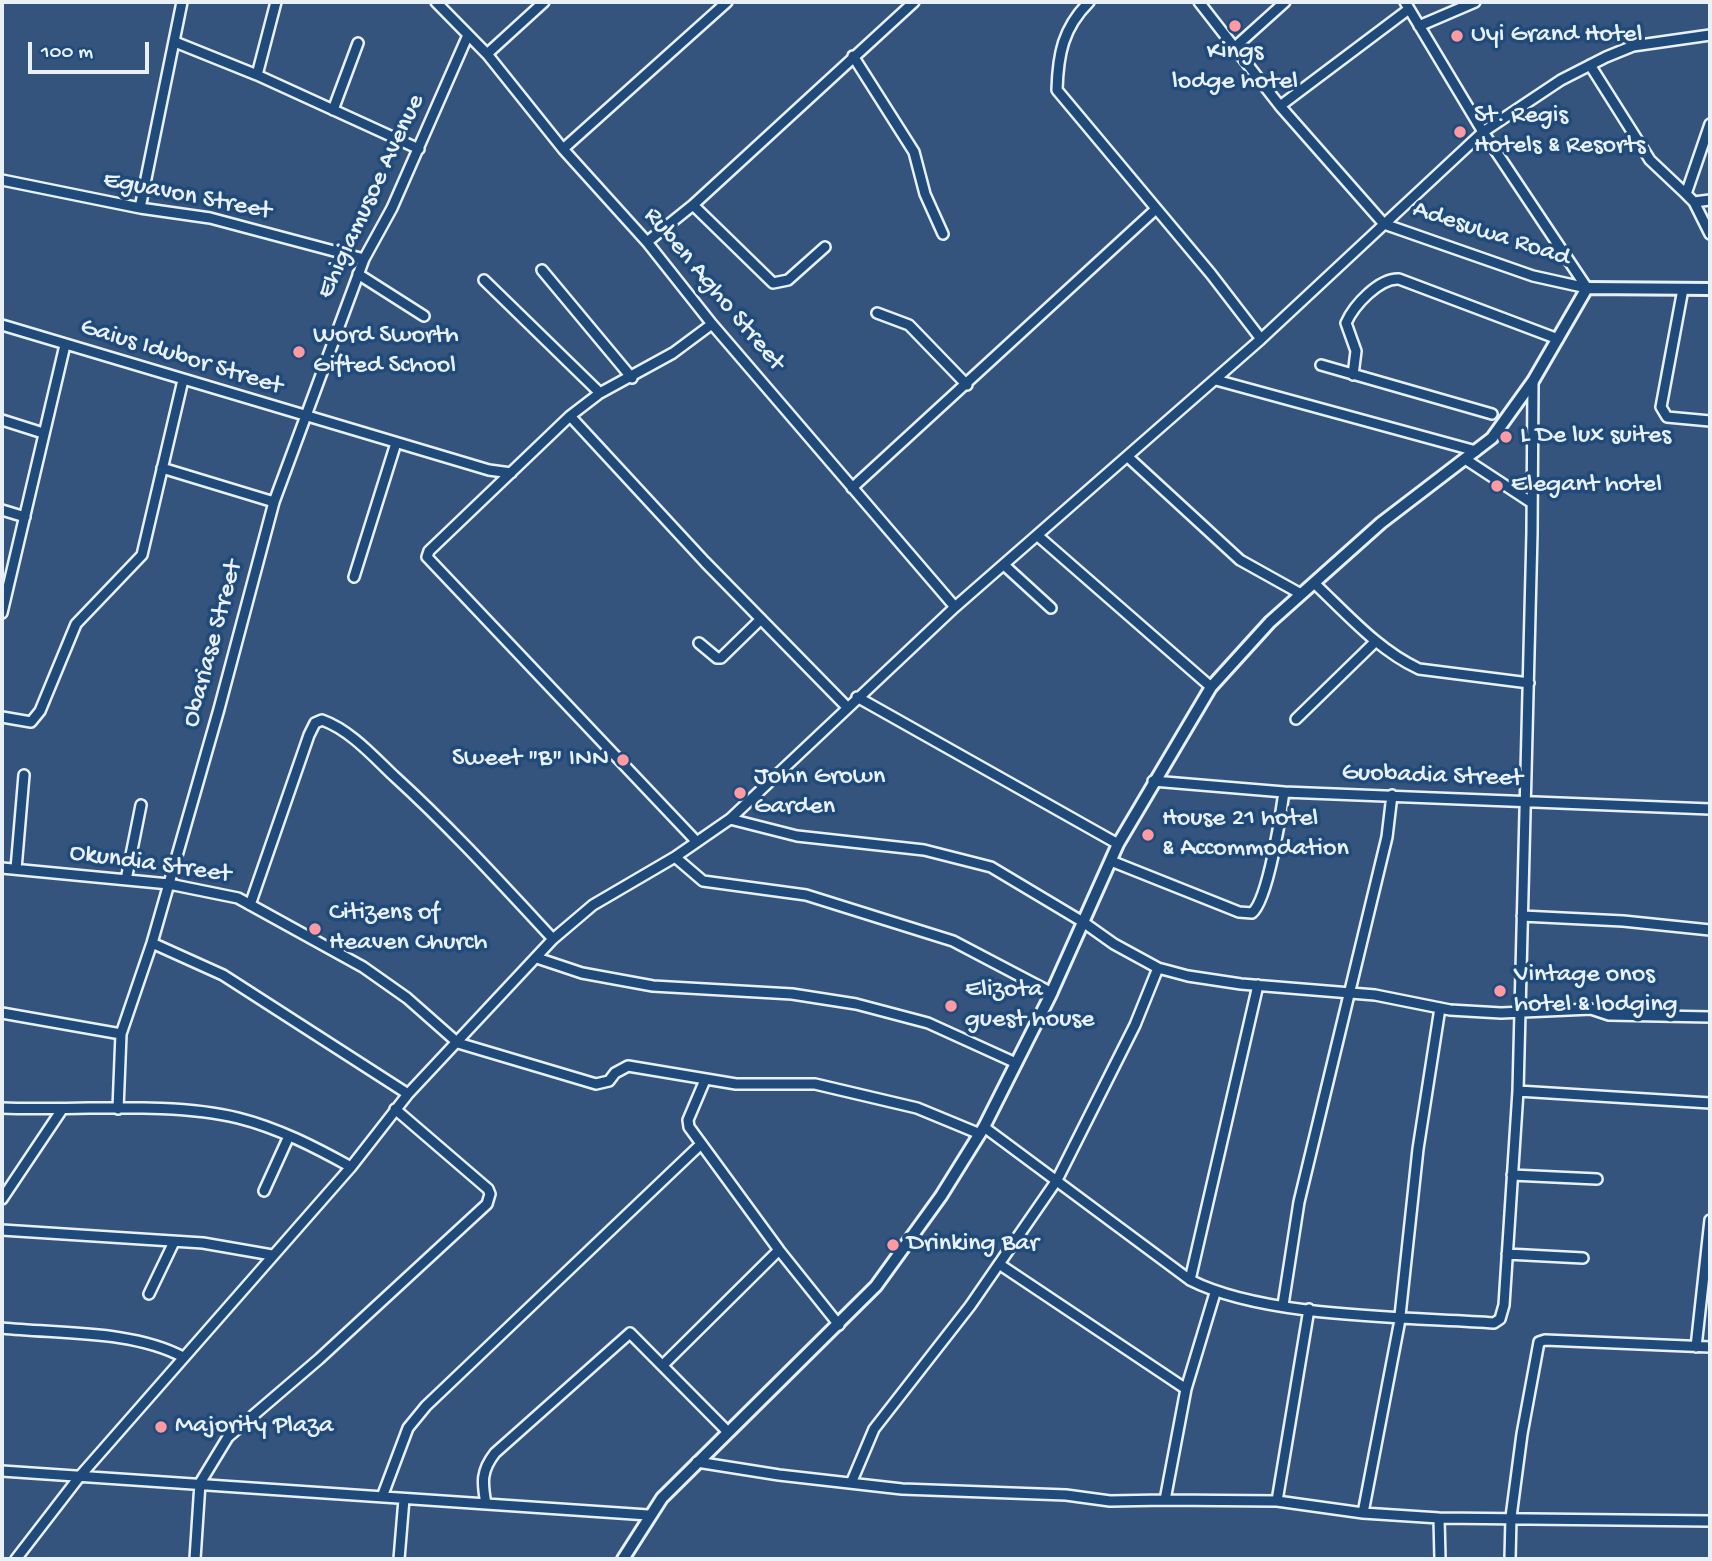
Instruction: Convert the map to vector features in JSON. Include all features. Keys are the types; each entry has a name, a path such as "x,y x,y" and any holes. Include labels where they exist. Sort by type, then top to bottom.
{"street":[{"path":"140,208 182,2"},
{"path":"257,75 276,2"},
{"name":"Ruben Agho Street","path":"436,2 487,54 563,149 647,242 712,324 955,607"},
{"path":"487,54 544,2"},
{"path":"563,149 727,2"},
{"path":"647,242 693,205 914,2"},
{"path":"1089,2 1074,17 1063,39 1057,90 1261,340"},
{"path":"1199,2 1280,106 1384,224"},
{"path":"1235,47 1285,2"},
{"path":"1419,26 1475,2"},
{"path":"623,1559 648,1515 697,1462 839,1325 896,1260 982,1130 1052,993 1118,844 1211,687 1239,654 1301,594 1381,523 1465,460 1504,424 1533,381 1587,288 1483,132 1407,5 1280,106"},
{"name":"Ehigiamusoe Avenue","path":"305,417 363,259 392,208 468,35"},
{"path":"16,1559 80,1476 351,1167 408,1094 553,939 593,905 674,858 730,819 955,607 1261,340 1483,132 1561,80 1633,46 1710,35"},
{"path":"175,42 257,75 419,149"},
{"path":"333,110 358,43"},
{"path":"853,56 914,152 925,194 943,234"},
{"path":"1590,65 1650,160 1694,202 1710,234"},
{"path":"1686,194 1710,124"},
{"name":"Eguavon Street","path":"2,180 140,208 209,218 363,259"},
{"path":"1694,202 1710,200"},
{"path":"693,205 773,283 788,280 825,247"},
{"path":"852,488 1156,209"},
{"name":"Adesuwa Road","path":"1384,224 1533,276 1587,288 1710,289"},
{"path":"542,270 632,378"},
{"path":"358,274 425,317"},
{"path":"484,279 600,393"},
{"path":"1353,375 1356,351 1346,323 1373,291 1390,279 1399,279 1558,339"},
{"path":"1683,289 1661,407 1668,417 1710,421"},
{"path":"877,313 909,326 967,385"},
{"path":"697,842 428,562 429,551 570,416 600,393 632,378 712,324"},
{"name":"Gaius Idubor Street","path":"2,325 305,417 489,470 511,473"},
{"path":"2,613 65,345"},
{"path":"1321,365 1492,414"},
{"path":"2,717 30,722 40,711 76,624 142,555 183,380"},
{"path":"1216,380 1476,451"},
{"path":"458,1043 596,1084 609,1081 615,1073 628,1066 736,1084 815,1084 916,1108 982,1130 1057,1180 1190,1280 1215,1293 1309,1309 1494,1323 1500,1319 1504,1304 1518,1091 1529,683 1533,381"},
{"path":"570,416 847,707"},
{"name":"Obariase Street","path":"118,1109 121,1034 169,884 274,502 305,417"},
{"path":"2,420 43,433"},
{"path":"354,577 396,443"},
{"path":"1128,457 1240,560 1301,594"},
{"path":"1465,460 1532,503"},
{"path":"162,468 274,502"},
{"path":"2,510 25,517"},
{"path":"1038,536 1211,687"},
{"path":"1004,565 1051,608"},
{"path":"1314,583 1375,642 1419,668 1529,683"},
{"path":"699,642 717,658 721,658 761,619"},
{"path":"1296,719 1375,642"},
{"path":"857,697 1118,844"},
{"path":"250,905 309,735 315,723 322,720 340,729 371,753 446,824 553,939"},
{"path":"16,869 24,775"},
{"name":"Guobadia Street","path":"1153,781 1284,792 1710,809"},
{"path":"1111,861 1240,912 1252,912 1260,900 1279,829 1284,792"},
{"path":"1283,1305 1298,1202 1387,837 1392,796"},
{"path":"126,880 141,806"},
{"path":"730,819 797,836 882,843 991,867 1083,922 1114,944 1158,968 1188,976 1350,992 1440,1008 1501,1013 1591,1009 1609,1014 1710,1017"},
{"path":"674,858 703,881 806,895 953,941 1018,978 1052,993"},
{"name":"Okundia Street","path":"2,868 203,889 250,905 363,967 407,998 458,1043"},
{"path":"1522,916 1623,921 1710,930"},
{"path":"152,943 223,975 408,1094"},
{"path":"537,958 582,973 653,986 792,994 856,1004 929,1023 1016,1063"},
{"path":"852,1481 874,1429 970,1306 1057,1180 1135,1025 1158,968"},
{"path":"1190,1280 1258,985"},
{"path":"1363,1513 1400,1316 1418,1149 1440,1008"},
{"path":"2,1013 121,1034"},
{"path":"705,1080 688,1119 689,1127 779,1250 839,1325"},
{"path":"1518,1091 1710,1103"},
{"path":"2,1108 61,1111 118,1109 217,1114 289,1136 351,1167"},
{"path":"195,1559 200,1483 228,1437 320,1359 487,1205 490,1194 488,1189 396,1110"},
{"path":"2,1199 61,1111"},
{"path":"264,1191 289,1136"},
{"path":"382,1497 408,1428 426,1406 700,1145"},
{"path":"1511,1175 1597,1179"},
{"path":"1696,1347 1710,1220"},
{"path":"2,1230 203,1244 272,1255"},
{"path":"149,1294 174,1242"},
{"path":"663,1365 779,1250"},
{"path":"1507,1254 1583,1258"},
{"path":"999,1264 1186,1389"},
{"path":"1165,1500 1186,1389 1215,1293"},
{"path":"1277,1501 1309,1309"},
{"path":"2,1328 133,1340 160,1345 183,1357"},
{"path":"486,1504 482,1479 486,1465 495,1453 630,1333 695,1402 728,1432"},
{"path":"1510,1559 1511,1517 1539,1342 1545,1339 1710,1347"},
{"path":"697,1462 779,1475 852,1481 902,1489 1066,1495 1110,1501 1277,1501 1363,1513 1439,1518 1710,1521"},
{"path":"2,1471 648,1515"},
{"path":"399,1559 404,1499"},
{"path":"1439,1518 1440,1559"}],"place":[{"name":"Kings lodge hotel","path":"1235,26"},
{"name":"Uyi Grand Hotel","path":"1457,36"},
{"name":"St. Regis Hotels & Resorts","path":"1460,132"},
{"name":"Word Sworth Gifted School","path":"299,352"},
{"name":"L De lux suites","path":"1506,437"},
{"name":"Elegant hotel","path":"1497,486"},
{"name":"Sweet \"B\" INN","path":"623,760"},
{"name":"John Grown Garden","path":"740,793"},
{"name":"House 21 hotel & Accommodation","path":"1148,835"},
{"name":"Citizens of Heaven Church","path":"315,929"},
{"name":"Vintage onos hotel & lodging","path":"1500,991"},
{"name":"Elizota guest house","path":"951,1006"},
{"name":"Drinking Bar","path":"893,1245"},
{"name":"Majority Plaza","path":"161,1427"}]}
